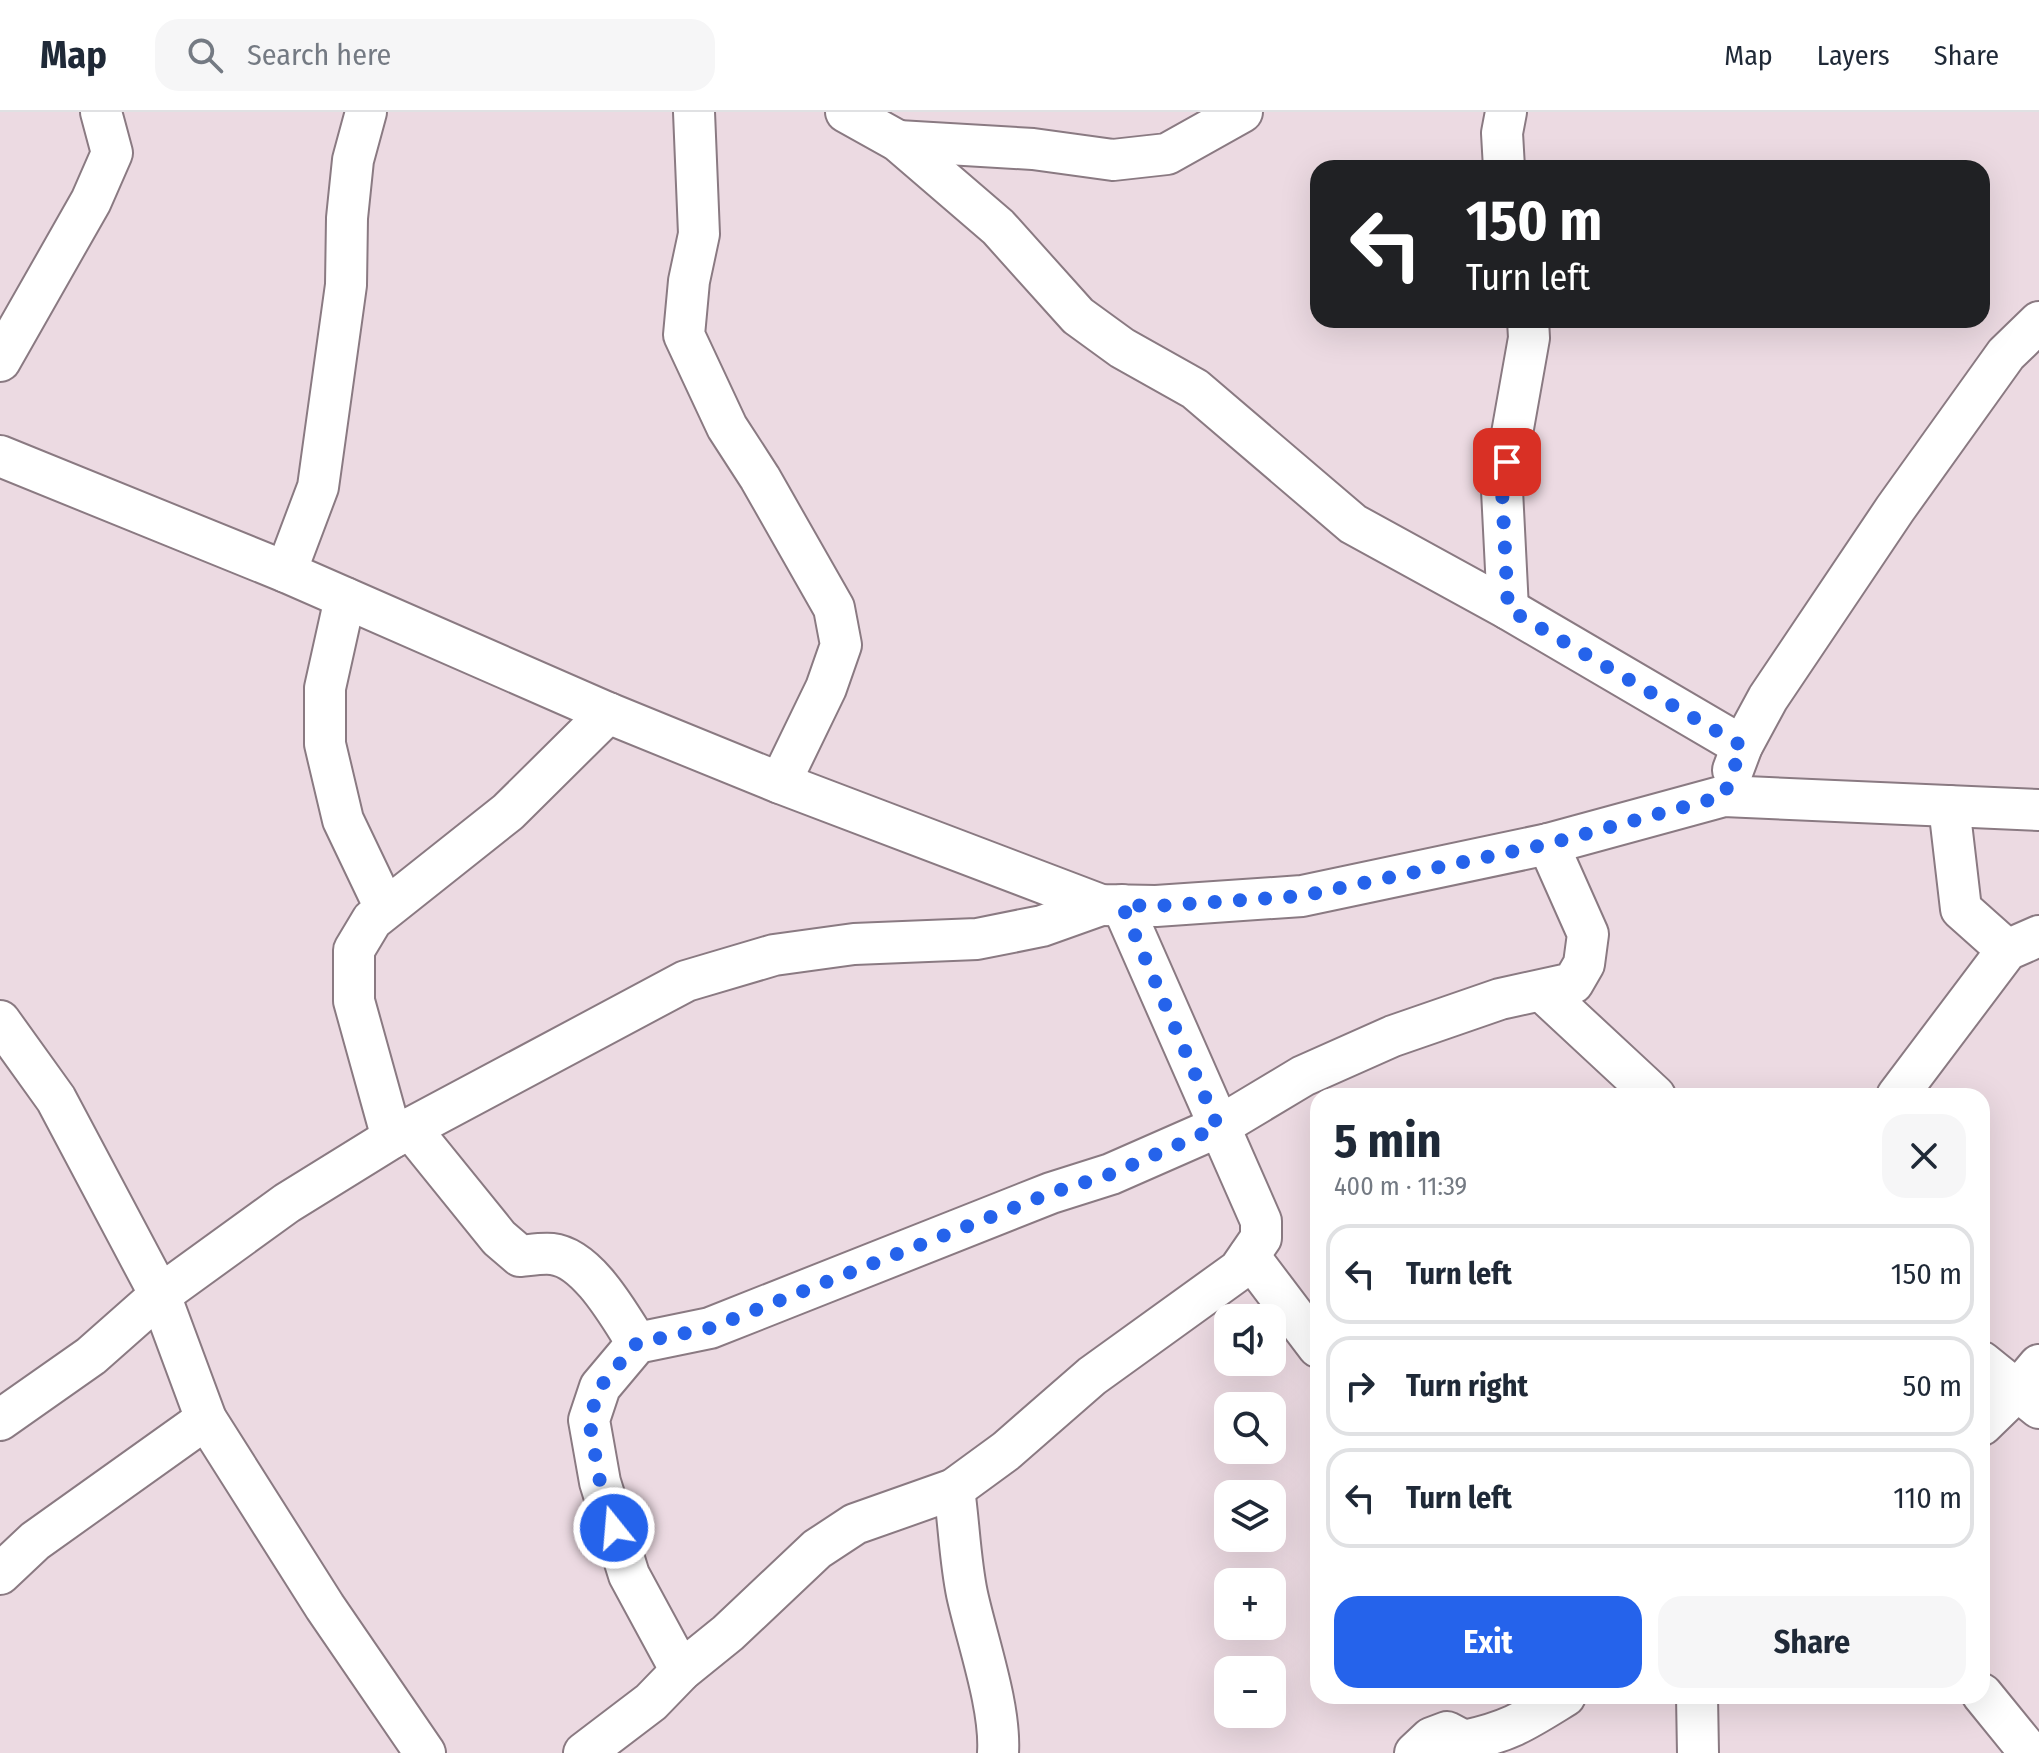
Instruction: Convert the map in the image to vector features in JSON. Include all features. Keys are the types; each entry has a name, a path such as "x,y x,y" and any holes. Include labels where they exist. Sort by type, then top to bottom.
{"street":[{"path":"0,361 91,201 112,153 101,112"},
{"path":"286,572 318,487 346,285 347,218 353,160 366,112"},
{"path":"694,112 699,234 689,281 684,335 727,427 760,478 834,608 841,645 826,688 780,783"},
{"path":"846,112 898,141 998,227 1078,316 1122,348 1195,389 1353,524 1508,609 1742,746"},
{"path":"898,141 1033,149 1113,160 1167,154 1242,112"},
{"path":"1504,160 1502,133 1506,112"},
{"path":"1724,796 1742,746 1768,698 1895,509 2006,354 2039,322"},
{"path":"1508,609 1502,490 1528,328"},
{"path":"0,456 286,572 608,713 780,783 1112,905 1261,1221 1261,1238 1239,1270 1092,1376 1006,1451 954,1489 855,1524 817,1549 728,1633 681,1671 651,1702 584,1753"},
{"path":"345,598 325,688 325,744 343,820 385,908"},
{"path":"608,713 508,812 372,920 354,950 354,1001 401,1133 499,1238 520,1256 554,1254 576,1264 607,1297 637,1343"},
{"path":"0,1420 91,1356 160,1295 287,1203 401,1133 686,981 788,953 854,944 977,939 1042,926 1112,905 1156,906 1302,896 1548,844 1724,796 2039,810"},
{"path":"1904,1088 2023,943 1961,909 1949,806"},
{"path":"681,1671 629,1575 600,1482 589,1420 600,1387 637,1343 710,1328 1051,1193 1111,1174 1218,1127 1303,1076 1393,1036 1500,999 1573,983 1584,964 1588,934 1548,844"},
{"path":"1542,991 1646,1088"},
{"path":"0,1021 56,1099 160,1295 206,1419 325,1607 425,1753"},
{"path":"1249,1256 1310,1336"},
{"path":"1990,1366 2032,1388 1990,1419"},
{"path":"0,1574 35,1541 206,1419"},
{"path":"954,1489 967,1591 987,1673 999,1741 998,1753"},
{"path":"1415,1753 1431,1738 1447,1732 1469,1747 1525,1722 1553,1704"},
{"path":"1697,1704 1698,1753"},
{"path":"1990,1704 2030,1753"}],"route":[{"path":"614,1528 600,1482 589,1420 600,1387 637,1343 710,1328 1051,1193 1111,1174 1218,1127 1122,905 1156,906 1302,896 1548,844 1724,796 1742,746 1508,609 1502,490 1507,462"}]}
